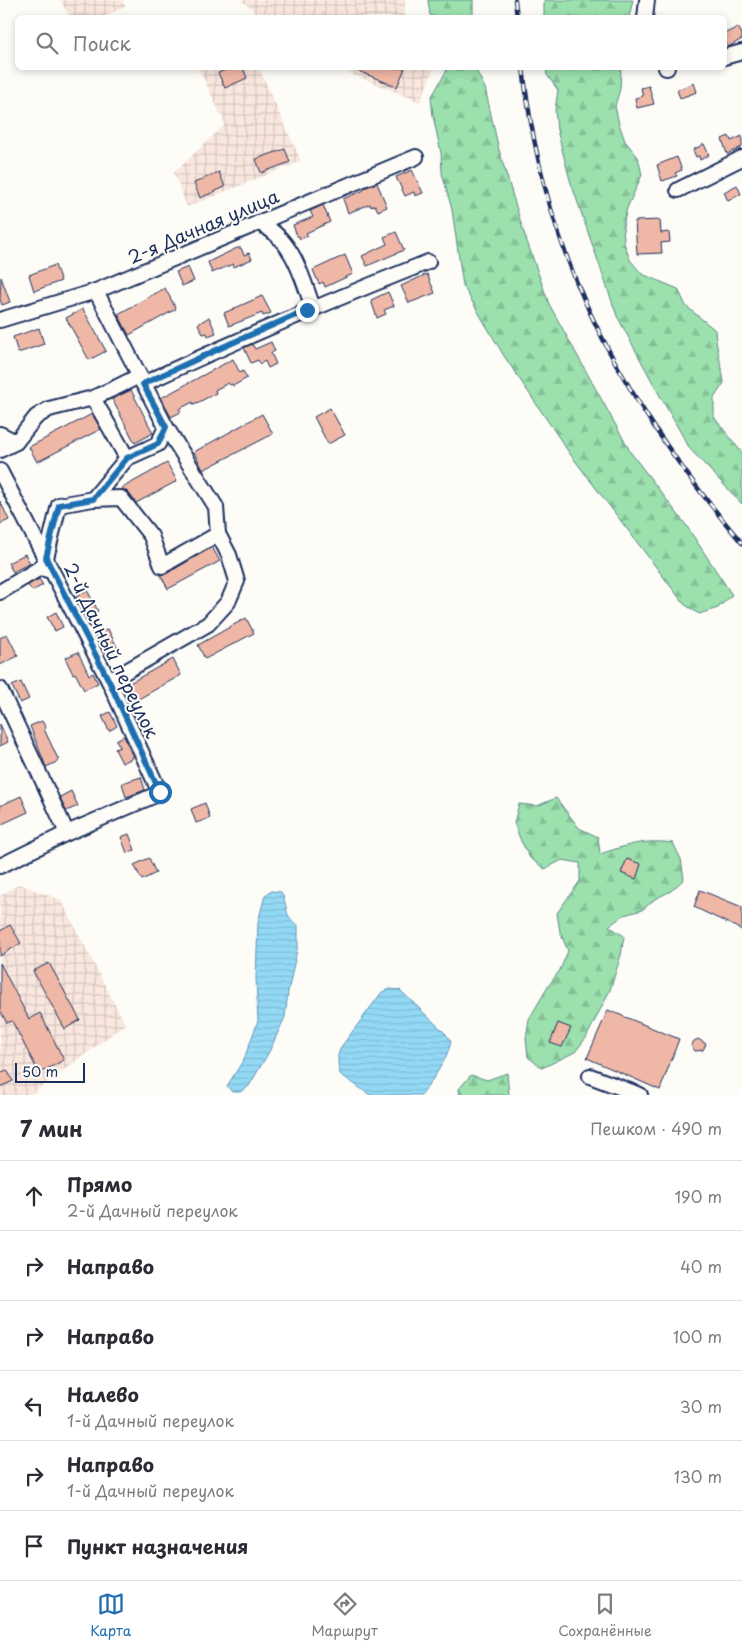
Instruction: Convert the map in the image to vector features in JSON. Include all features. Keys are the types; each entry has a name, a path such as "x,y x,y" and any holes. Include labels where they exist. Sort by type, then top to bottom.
{"street":[{"path":"645,15 647,0"},
{"path":"727,56 742,52"},
{"name":"2-я Дачная улица","path":"0,320 96,291 416,158"},
{"path":"678,190 742,158"},
{"path":"259,223 271,228 280,238 299,268 313,308"},
{"path":"0,450 16,442 36,417 50,409 93,398 117,387 141,380 428,262"},
{"path":"96,291 166,427 216,507 218,534 229,555 237,581 228,602 208,624 109,681"},
{"path":"93,398 127,458"},
{"path":"93,499 127,458 158,444 166,427"},
{"path":"0,434 16,442"},
{"name":"2-й Дачный переулок","path":"0,471 47,566 109,681 160,792 67,833"},
{"path":"0,592 47,566 59,505 93,499 121,498 151,536 162,566 218,534"},
{"path":"0,689 67,833 0,866"},
{"path":"590,1076 640,1095"}],"shaded area":[{"path":"60,0 122,0 125,6 107,15 69,15"},
{"path":"240,0 405,0 404,15 253,15 254,10"},
{"path":"199,70 260,70 301,161 187,207 174,173 225,124"},
{"path":"342,70 433,70 420,102"},
{"path":"19,884 61,900 125,1024 31,1095 0,1095 0,896"}],"green space":[{"path":"428,0 473,0 473,15 430,15"},
{"path":"544,0 633,0 629,15 544,15"},
{"path":"447,70 476,70 485,88 499,150 523,230 549,304 631,453 686,525 732,595 718,608 699,614 684,604 570,454 504,356 463,286 452,210 442,173 441,153 431,98"},
{"path":"546,70 621,71 620,89 615,106 625,141 638,157 642,175 627,208 623,226 624,243 630,260 642,274 678,289 686,306 715,330 724,383 714,398 714,417 742,453 742,504 690,449 617,316 570,180 557,130 555,110 558,90 547,75"},
{"path":"556,798 579,828 598,837 600,854 644,842 673,843 681,859 684,879 671,891 655,899 642,910 624,915 609,926 624,936 621,955 610,990 586,1038 575,1052 542,1068 528,1057 526,1038 529,1019 560,970 568,951 560,932 557,913 580,881 580,863 562,860 545,869 530,858 514,823 519,804 537,806"},
{"path":"507,1073 509,1095 460,1095 459,1089 471,1075 487,1080"}],"water":[{"path":"272,891 281,892 288,915 298,925 298,945 285,1017 269,1052 249,1086 240,1092 232,1092 227,1086 244,1059 258,1021 256,978 258,922 265,895"},
{"path":"390,989 400,990 446,1034 451,1042 443,1063 422,1095 370,1095 340,1074 338,1055 341,1047 382,992"}],"building":[{"path":"738,27 742,34 742,39 728,47 727,32"},
{"path":"225,70 244,70 247,78 225,88 218,73"},
{"path":"356,70 404,70 397,87"},
{"path":"694,83 697,92 680,98 677,90"},
{"path":"649,86 654,104 637,108 635,98 643,96 641,88"},
{"path":"729,136 731,141 742,136 742,147 727,154 722,139"},
{"path":"704,144 709,155 700,160 699,156 696,157 693,150"},
{"path":"285,149 290,162 261,173 256,159"},
{"path":"677,157 682,170 675,173 677,176 662,181 657,165"},
{"path":"412,170 423,193 415,196 414,192 405,196 396,177"},
{"path":"219,172 225,187 200,198 194,183"},
{"path":"377,183 387,207 378,211 375,205 371,207 370,204 348,213 343,199"},
{"path":"737,185 741,194 728,201 724,192"},
{"path":"323,205 330,222 306,233 308,236 300,239 293,225 313,217 310,211"},
{"path":"660,220 661,233 669,232 670,242 661,243 662,253 637,254 635,221"},
{"path":"396,232 404,250 367,266 362,256 387,244 384,237"},
{"path":"237,248 241,248 244,255 249,253 252,259 234,267 233,264 212,273 208,262"},
{"path":"345,255 353,274 325,287 323,282 319,284 313,270"},
{"path":"55,265 61,281 34,291 29,275"},
{"path":"188,267 194,281 182,286 176,272"},
{"path":"427,274 435,293 409,303 401,286"},
{"path":"1,277 10,302 2,305 0,299"},
{"path":"165,288 176,309 129,335 118,314"},
{"path":"388,292 394,306 384,310 386,314 377,318 371,300"},
{"path":"262,296 271,313 263,316 262,313 229,326 224,313"},
{"path":"83,309 106,351 89,360 66,318"},
{"path":"209,317 216,333 208,336 207,333 203,334 198,324"},
{"path":"39,328 44,344 18,353 13,337"},
{"path":"271,342 275,351 271,353 276,364 268,368 265,361 260,364 258,360 251,363 244,348 252,344 255,349"},
{"path":"233,359 240,373 243,371 247,378 233,386 228,383 215,390 216,393 199,402 193,404 193,402 179,409 181,412 171,417 161,398"},
{"path":"131,390 153,433 135,443 112,399"},
{"path":"330,408 345,435 328,444 314,417"},
{"path":"92,414 101,429 37,462 29,447"},
{"path":"262,414 273,434 203,470 194,452"},
{"path":"167,463 177,481 136,503 128,492 123,490 122,488"},
{"path":"0,501 9,520 0,524"},
{"path":"212,547 220,561 168,589 160,574 166,574"},
{"path":"25,554 30,563 13,572 8,563"},
{"path":"39,579 43,585 32,591 28,585"},
{"path":"87,590 98,611 88,617 76,597"},
{"path":"56,612 63,627 55,631 47,617"},
{"path":"246,618 254,633 205,659 198,645"},
{"path":"108,629 118,649 107,655 97,634"},
{"path":"7,634 18,656 0,665 0,638"},
{"path":"78,652 89,675 93,673 98,683 84,690 65,658"},
{"path":"173,659 181,675 135,701 126,685"},
{"path":"21,682 29,699 20,703 12,686"},
{"path":"110,712 117,726 109,731 102,716"},
{"path":"42,721 59,761 46,767 30,726"},
{"path":"0,724 8,742 0,746"},
{"path":"124,736 133,758 122,763 115,749 120,747 116,740"},
{"path":"141,777 145,790 126,797 122,783"},
{"path":"71,791 78,806 66,811 60,797"},
{"path":"21,796 28,812 0,825 0,806"},
{"path":"205,803 210,818 196,823 191,809"},
{"path":"129,834 135,850 127,853 121,837"},
{"path":"149,858 156,873 142,880 134,865"},
{"path":"627,859 641,864 636,879 621,873"},
{"path":"700,890 742,907 742,930 694,907"},
{"path":"10,925 21,943 0,956 0,931"},
{"path":"0,963 29,1019 40,1013 64,1060 39,1073 12,1021 7,1023 0,1010"},
{"path":"49,963 80,1020 65,1029 33,971"},
{"path":"608,1010 679,1039 660,1090 587,1058"},
{"path":"558,1023 571,1028 562,1047 550,1043"},
{"path":"698,1039 706,1044 703,1050 695,1051 691,1046"},
{"path":"7,1070 13,1081 0,1087 0,1073"}],"railway":[{"path":"515,0 517,15"},
{"path":"523,70 529,114 550,204 564,249 597,328 618,367 663,440 688,476 742,543"}],"route":[{"path":"160,792 109,681 46,558 59,505 93,499 127,458 158,444 166,427 143,384 307,310"}]}
